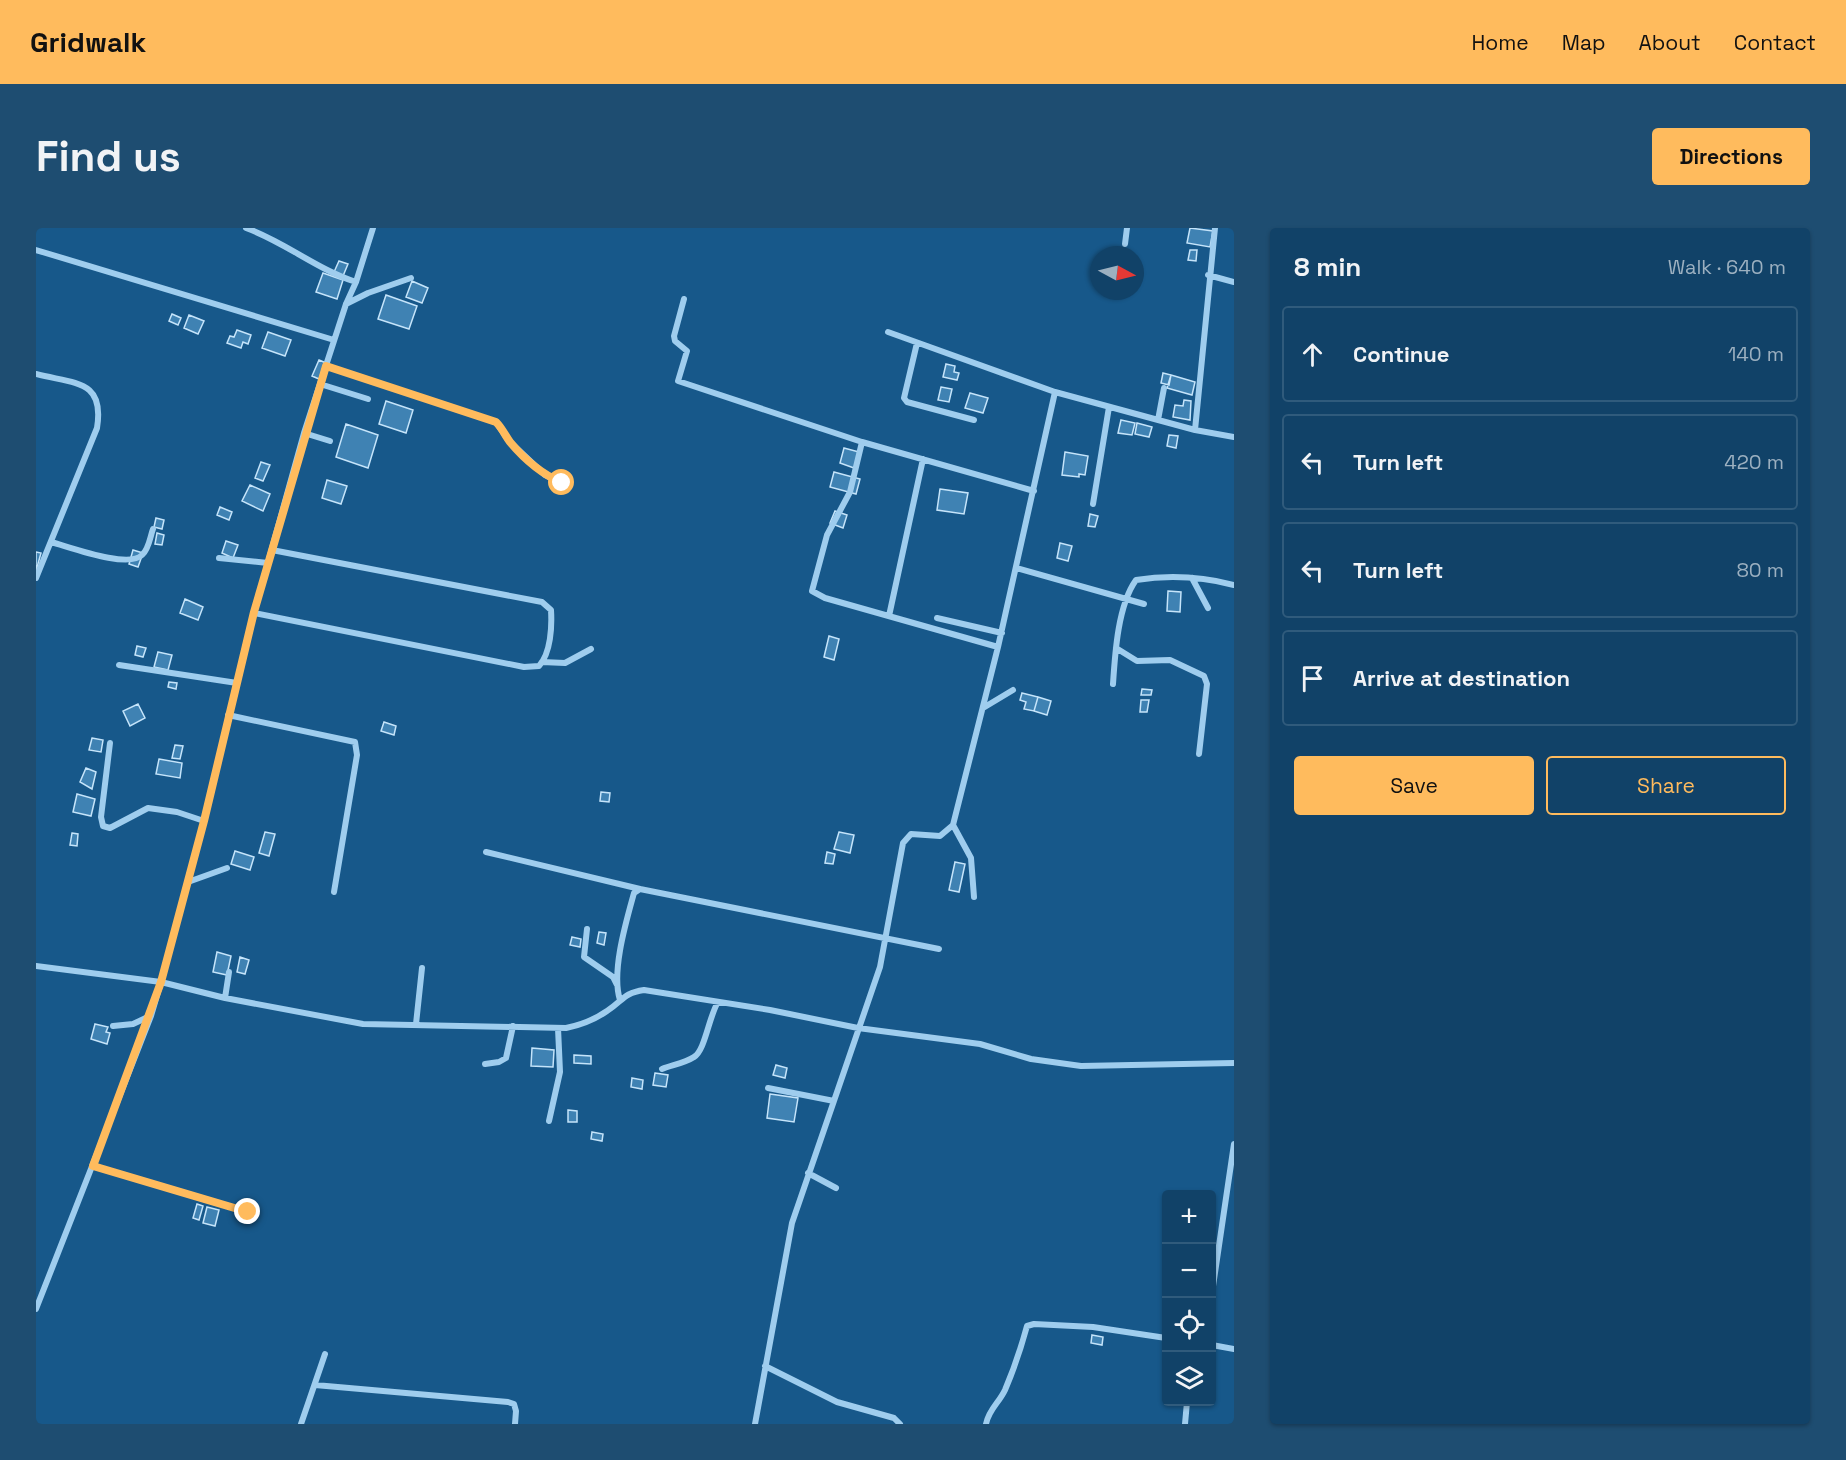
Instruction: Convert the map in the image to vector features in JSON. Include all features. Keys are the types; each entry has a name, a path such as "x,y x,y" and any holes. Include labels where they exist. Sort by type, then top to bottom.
{"street":[{"path":"246,228 267,236 319,268 356,282"},
{"path":"36,1309 151,1016 204,821 254,612 304,433 373,228"},
{"path":"1125,244 1127,228"},
{"path":"1195,430 1208,275 1215,228"},
{"path":"36,250 334,340"},
{"path":"1208,275 1234,282"},
{"path":"346,304 368,293 411,278"},
{"path":"684,299 674,336 675,340 687,351 678,381 862,442 1034,491"},
{"path":"888,332 1055,392 1195,430 1234,437"},
{"path":"917,343 904,398 907,402 974,420"},
{"path":"326,366 496,422 509,441 527,459 545,475 562,483"},
{"path":"36,374 87,387 94,394 100,410 97,429 36,578"},
{"path":"320,384 368,399"},
{"path":"1158,420 1164,388"},
{"path":"755,1424 792,1223 880,967 905,838 910,834 940,836 953,825 1002,633 1055,392"},
{"path":"1093,504 1109,406"},
{"path":"304,433 330,441"},
{"path":"862,442 850,492 827,535 812,591 814,594 998,647"},
{"path":"889,616 923,459"},
{"path":"51,542 124,560 138,558 144,554 153,529"},
{"path":"272,550 542,602 551,610 552,624 542,662"},
{"path":"219,558 268,563"},
{"path":"1016,568 1144,604"},
{"path":"1113,684 1116,648 1126,599 1136,580 1157,576 1192,578 1234,585"},
{"path":"1192,578 1208,608"},
{"path":"254,612 533,668 542,662 565,663 591,649"},
{"path":"937,618 1002,633"},
{"path":"1116,648 1137,661 1170,660 1204,676 1207,684 1199,754"},
{"path":"119,665 237,683"},
{"path":"983,708 1013,690"},
{"path":"228,715 355,742 357,755 333,892"},
{"path":"111,743 101,817 104,826 110,828 148,808 177,812 204,821"},
{"path":"953,825 971,858 974,897"},
{"path":"486,852 640,889 939,949"},
{"path":"188,882 227,868"},
{"path":"617,985 631,903 634,893 640,889"},
{"path":"587,929 584,957 613,977 620,1000"},
{"path":"36,966 161,982 225,998 363,1024 558,1028 583,1024 608,1011 628,992 644,990 858,1028 980,1044 1031,1059 1081,1066 1234,1064"},
{"path":"416,1024 422,968"},
{"path":"225,998 229,972"},
{"path":"662,1069 693,1058 700,1052 708,1020 718,1002"},
{"path":"113,1026 133,1024 151,1016"},
{"path":"485,1064 499,1062 506,1058 513,1026"},
{"path":"549,1121 560,1072 558,1028"},
{"path":"768,1088 834,1101"},
{"path":"1216,1266 1234,1144"},
{"path":"93,1166 248,1212"},
{"path":"808,1173 836,1188"},
{"path":"986,1424 991,1408 1004,1393 1020,1354 1027,1326 1034,1324 1093,1327 1162,1337"},
{"path":"1216,1346 1234,1349"},
{"path":"301,1424 325,1354"},
{"path":"765,1366 837,1402 894,1418 900,1424"},
{"path":"315,1385 508,1402 514,1404 515,1424"},
{"path":"1185,1424 1187,1406"}],"building":[{"path":"1190,228 1213,231 1210,247 1187,243"},
{"path":"1190,250 1197,250 1196,261 1188,260"},
{"path":"339,261 348,264 343,276 334,272"},
{"path":"323,273 343,280 337,299 316,292"},
{"path":"412,281 428,288 422,303 406,297"},
{"path":"386,295 417,306 409,329 378,319"},
{"path":"172,314 181,318 178,325 169,321"},
{"path":"189,315 204,321 198,334 184,328"},
{"path":"237,330 251,335 248,344 243,342 241,348 227,343 230,336 234,337"},
{"path":"268,332 291,340 285,356 262,348"},
{"path":"319,360 326,363 319,379 312,376"},
{"path":"946,364 955,366 954,372 959,373 957,380 943,377"},
{"path":"1163,373 1171,375 1169,385 1161,383"},
{"path":"1171,375 1195,382 1192,395 1167,388"},
{"path":"941,387 952,389 949,402 938,400"},
{"path":"970,393 988,398 983,413 965,408"},
{"path":"1184,400 1191,401 1190,420 1173,417 1175,405 1183,406"},
{"path":"386,401 413,410 406,433 379,424"},
{"path":"1121,420 1135,423 1132,435 1118,433"},
{"path":"1137,423 1152,427 1149,437 1135,434"},
{"path":"346,424 378,435 368,468 336,457"},
{"path":"1169,435 1178,436 1176,448 1167,446"},
{"path":"844,448 859,452 854,468 840,463"},
{"path":"1065,452 1088,456 1085,475 1079,474 1079,477 1062,475"},
{"path":"261,462 270,465 263,481 255,478"},
{"path":"834,472 860,479 856,494 830,487"},
{"path":"327,480 347,486 341,504 322,498"},
{"path":"250,485 270,494 263,511 242,501"},
{"path":"940,489 968,493 964,514 937,510"},
{"path":"220,507 232,512 229,520 217,515"},
{"path":"835,511 847,515 843,528 830,523"},
{"path":"1090,514 1098,516 1095,527 1088,526"},
{"path":"156,518 164,520 162,529 154,527"},
{"path":"157,533 164,535 162,545 155,544"},
{"path":"226,541 238,545 233,558 222,553"},
{"path":"1060,543 1072,546 1068,561 1057,558"},
{"path":"133,550 143,553 138,567 129,564"},
{"path":"36,552 41,553 36,571"},
{"path":"1168,591 1181,592 1180,612 1167,611"},
{"path":"185,599 203,607 198,620 180,613"},
{"path":"829,636 839,639 834,660 824,657"},
{"path":"137,646 146,648 143,657 135,655"},
{"path":"158,652 172,655 168,670 154,667"},
{"path":"169,682 177,683 176,689 168,687"},
{"path":"1142,689 1152,690 1151,695 1141,695"},
{"path":"1022,693 1038,697 1034,711 1024,709 1026,702 1020,700"},
{"path":"1038,697 1051,701 1047,715 1034,711"},
{"path":"1141,700 1149,700 1147,712 1140,712"},
{"path":"138,704 145,718 130,726 123,711"},
{"path":"384,722 396,726 394,735 381,731"},
{"path":"92,738 103,740 101,752 89,750"},
{"path":"175,745 183,746 180,759 172,758"},
{"path":"159,759 182,763 180,778 156,774"},
{"path":"86,768 96,772 92,789 80,782"},
{"path":"601,792 610,793 609,802 600,801"},
{"path":"77,794 95,799 91,816 73,812"},
{"path":"265,832 275,834 269,856 259,853"},
{"path":"839,832 854,835 850,853 834,849"},
{"path":"72,833 78,834 77,846 70,845"},
{"path":"235,851 254,857 250,870 231,864"},
{"path":"827,852 835,854 833,864 825,863"},
{"path":"955,862 965,864 959,892 949,890"},
{"path":"599,932 606,933 604,945 597,943"},
{"path":"572,937 581,939 580,947 570,945"},
{"path":"217,952 231,956 227,975 213,972"},
{"path":"240,957 249,960 245,974 237,972"},
{"path":"95,1024 108,1027 106,1032 110,1033 107,1044 91,1039"},
{"path":"532,1048 554,1050 553,1067 531,1066"},
{"path":"574,1055 591,1056 591,1064 574,1063"},
{"path":"776,1065 787,1068 785,1078 773,1075"},
{"path":"655,1073 668,1075 666,1087 653,1085"},
{"path":"632,1078 643,1080 642,1089 631,1087"},
{"path":"770,1094 798,1098 794,1122 767,1118"},
{"path":"568,1110 577,1111 577,1122 568,1122"},
{"path":"592,1132 603,1134 602,1141 591,1139"},
{"path":"197,1204 203,1206 199,1220 193,1218"},
{"path":"207,1207 219,1210 215,1226 203,1223"},
{"path":"1092,1335 1103,1337 1102,1345 1091,1343"}],"route":[{"path":"248,1212 93,1166 151,1016 161,982 204,821 254,612 304,433 326,366 496,422 509,441 527,459 545,475 562,483"}]}
